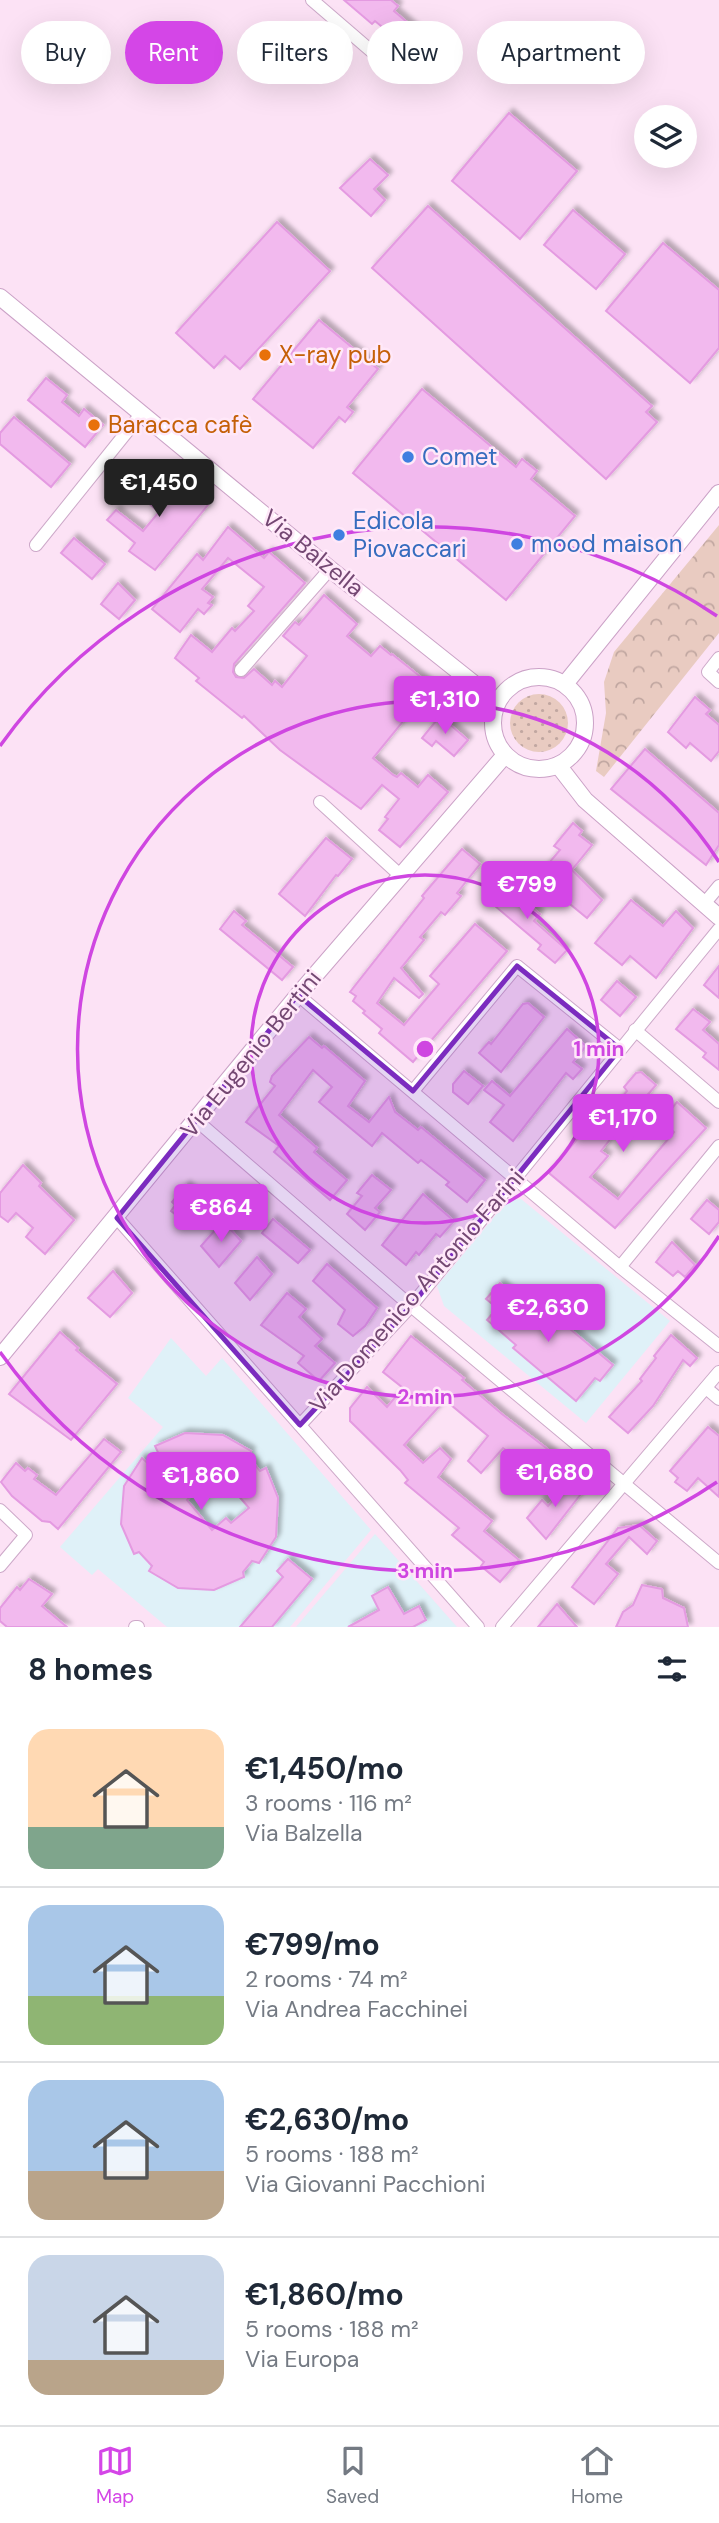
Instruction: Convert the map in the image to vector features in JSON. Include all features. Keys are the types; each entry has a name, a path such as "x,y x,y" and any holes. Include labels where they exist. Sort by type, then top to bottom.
{"street":[{"path":"312,0 367,47"},
{"name":"Via Balzella","path":"0,297 330,569 497,702"},
{"path":"36,545 142,414"},
{"path":"565,684 719,493"},
{"path":"241,670 330,569"},
{"path":"719,658 708,672 719,682"},
{"path":"551,678 565,684 577,696 584,710 585,727 581,743 572,756 558,765 530,768 505,755 493,729 497,702 520,680 551,678"},
{"name":"Via Eugenio Bertini","path":"0,1357 197,1121 298,995 505,755"},
{"path":"558,765 584,800 719,917"},
{"path":"320,802 401,876"},
{"path":"704,904 719,886"},
{"name":"Via Domenico Antonio Farini","path":"300,1424 411,1306 719,929"},
{"path":"413,1091 517,966 620,1049"},
{"path":"298,995 620,1267 719,1346"},
{"path":"635,1030 719,1102"},
{"path":"197,1121 411,1306 719,1563"},
{"path":"620,1267 719,1146"},
{"path":"117,1218 478,1627"},
{"path":"502,1627 719,1372"},
{"path":"706,1388 719,1399"},
{"path":"0,1510 26,1535 0,1566"}],"highlighted area":[{"path":"517,966 620,1049 411,1306 300,1425 117,1218 298,995 413,1091"}],"shaded area":[{"path":"521,1199 670,1321 586,1423 444,1306 437,1286 508,1200"},
{"path":"171,1338 206,1376 222,1358 371,1530 290,1627 167,1627 98,1569 92,1575 60,1547 163,1427 128,1398"},
{"path":"375,1534 457,1627 296,1627"}],"green space":[{"path":"719,525 719,633 604,777 596,771 606,713 604,682 614,652"},
{"path":"539,694 550,696 563,707 568,723 566,734 555,747 539,752 528,750 515,739 510,723 512,712 523,699"}],"building":[{"path":"344,0 391,0 398,6 394,11 406,21 375,21 368,21"},
{"path":"509,113 577,171 520,239 452,181"},
{"path":"370,159 388,175 374,189 385,200 371,216 340,188"},
{"path":"428,206 652,406 646,412 657,422 606,479 372,268"},
{"path":"573,210 625,254 596,289 544,245"},
{"path":"277,222 330,271 240,369 225,356 214,368 176,333"},
{"path":"663,243 719,290 719,348 690,383 606,311"},
{"path":"319,320 378,369 347,407 353,412 345,422 339,417 313,448 253,399"},
{"path":"46,378 67,395 62,402 79,416 84,409 103,425 85,447 28,400"},
{"path":"422,389 516,467 522,459 537,471 531,479 575,516 506,600 353,473"},
{"path":"14,417 70,464 51,487 0,444 0,433"},
{"path":"148,467 185,497 193,494 208,505 155,570 129,551 135,543 107,520 116,510 143,531 159,512 130,488"},
{"path":"228,527 264,558 269,552 305,583 234,664 233,672 236,677 244,678 254,669 272,685 275,681 282,687 307,656 283,636 295,622 299,625 324,595 357,624 347,636 371,656 380,646 432,686 373,758 393,775 397,777 401,773 418,787 428,775 448,792 400,847 379,830 399,799 382,785 361,809 280,750 244,716 242,718 196,681 199,678 175,658 191,635 212,652 232,628 235,631 254,611 248,606 264,587 228,558 202,589 213,597 208,603 212,605 204,614 198,609 180,632 152,609 197,554 203,560"},
{"path":"74,538 105,564 92,579 61,553"},
{"path":"118,583 135,600 119,619 101,604"},
{"path":"695,697 710,710 706,714 719,725 719,751 711,761 690,743 686,748 668,732"},
{"path":"440,716 468,740 454,756 436,741 432,746 422,738"},
{"path":"645,749 719,813 719,845 706,865 611,789"},
{"path":"573,823 582,831 579,835 592,845 572,870 602,900 587,918 537,877 560,850 554,846"},
{"path":"326,838 352,859 338,876 336,875 305,916 279,894"},
{"path":"462,849 480,864 457,893 461,896 445,915 441,912 420,937 424,940 401,968 423,994 419,998 394,978 377,1003 404,1025 439,984 430,976 475,924 507,951 413,1062 379,1033 382,1029 363,1013 365,1011 353,1001 356,996 350,992 424,898 422,896"},
{"path":"504,884 540,914 534,921 567,950 555,963 538,949 541,945 489,901"},
{"path":"631,900 663,926 676,911 693,928 656,978 630,956 622,965 595,943"},
{"path":"234,911 246,921 242,925 293,967 282,980 220,929"},
{"path":"719,966 719,998 704,985"},
{"path":"617,981 636,997 620,1016 601,1000"},
{"path":"528,1003 544,1017 501,1072 479,1053 489,1042 491,1044 523,1004"},
{"path":"693,1009 710,1022 703,1030 719,1044 719,1070 703,1057 706,1053 676,1029"},
{"path":"567,1029 586,1046 573,1062 582,1069 573,1079 566,1073 513,1141 490,1122 504,1105 484,1090 492,1081 510,1096"},
{"path":"309,1037 322,1048 324,1046 365,1081 348,1106 369,1122 389,1097 395,1112 418,1130 421,1127 485,1180 467,1202 446,1185 449,1182 421,1160 418,1163 382,1133 372,1146 319,1102 332,1087 313,1070 279,1115 317,1148 314,1152 347,1180 330,1200 274,1152 279,1146 246,1122 275,1086 270,1082 272,1076"},
{"path":"464,1071 483,1086 468,1104 453,1092 453,1084"},
{"path":"641,1072 656,1085 632,1113 637,1118 621,1136 616,1132 601,1151 608,1156 590,1177 618,1199 674,1132 661,1121 677,1102 706,1128 615,1228 549,1173 588,1126 594,1131 627,1091 624,1087 636,1073"},
{"path":"23,1165 41,1183 39,1186 74,1220 45,1254 26,1237 33,1228 16,1213 8,1222 0,1216 0,1193"},
{"path":"372,1175 391,1190 375,1208 380,1212 365,1230 347,1214 362,1196 357,1193"},
{"path":"186,1185 204,1201 189,1225 171,1211 175,1205 172,1202"},
{"path":"423,1194 454,1221 440,1237 436,1234 419,1255 416,1252 406,1265 382,1245"},
{"path":"707,1200 719,1210 719,1222 709,1234 691,1219"},
{"path":"273,1219 310,1250 298,1263 262,1233"},
{"path":"223,1221 241,1241 219,1267 201,1246"},
{"path":"672,1242 695,1265 685,1277 678,1271 673,1276 656,1262"},
{"path":"257,1257 272,1274 250,1300 235,1283"},
{"path":"327,1264 377,1308 365,1326 353,1336 338,1324 345,1310 313,1281"},
{"path":"113,1271 132,1293 110,1317 88,1298"},
{"path":"500,1283 539,1315 545,1308 613,1365 600,1381 595,1378 576,1401 513,1348 516,1345 487,1320 497,1308 486,1299"},
{"path":"287,1293 306,1309 299,1317 322,1339 315,1346 335,1363 319,1381 298,1363 304,1356 261,1325"},
{"path":"60,1332 78,1348 76,1350 117,1384 71,1440 9,1394"},
{"path":"671,1335 697,1358 690,1366 683,1360 653,1406 628,1433 609,1417 642,1381 640,1379 656,1358 654,1356"},
{"path":"411,1336 464,1378 462,1380 502,1414 554,1454 537,1474 503,1448 481,1473 468,1461 488,1436 445,1400 404,1445 423,1463 440,1448 451,1459 438,1477 492,1521 484,1531 519,1560 500,1582 481,1566 484,1562 452,1535 459,1528 405,1483 408,1480 400,1470 350,1421 350,1408 367,1387 387,1407 403,1388 383,1372"},
{"path":"708,1427 719,1436 719,1497 698,1478 687,1491 675,1482 678,1478 670,1471"},
{"path":"185,1433 223,1435 251,1451 249,1457 260,1471 266,1468 278,1498 276,1537 259,1563 252,1561 243,1572 244,1577 214,1590 178,1588 149,1571 152,1566 139,1552 134,1554 121,1524 124,1486 142,1458 174,1487 155,1446","holes":["211,1464 249,1508 231,1523 226,1518 212,1530 187,1500 197,1489 190,1483"]},
{"path":"104,1439 121,1452 58,1529 50,1522 42,1521 12,1496 1,1482 16,1463 25,1471 28,1468 37,1475 34,1479 56,1495"},
{"path":"571,1479 584,1490 546,1539 527,1518 542,1500 548,1506"},
{"path":"639,1525 657,1541 647,1554 629,1537 606,1564 618,1574 594,1604 572,1587 618,1528"},
{"path":"288,1559 312,1579 272,1627 240,1627 283,1577 277,1571"},
{"path":"29,1579 52,1594 42,1606 67,1627 7,1627 0,1621 0,1608 17,1587 20,1590"},
{"path":"642,1585 662,1589 663,1598 684,1608 688,1627 616,1627 623,1612 633,1605"},
{"path":"388,1587 404,1614 419,1606 426,1620 413,1627 348,1627 379,1610 372,1596"},
{"path":"557,1604 577,1627 538,1627"}],"place":[{"name":"X-ray pub","path":"265,355"},
{"name":"Baracca cafè","path":"94,425"},
{"name":"Comet","path":"408,457"},
{"name":"Edicola Piovaccari","path":"339,535"},
{"name":"mood maison","path":"517,544"}]}
